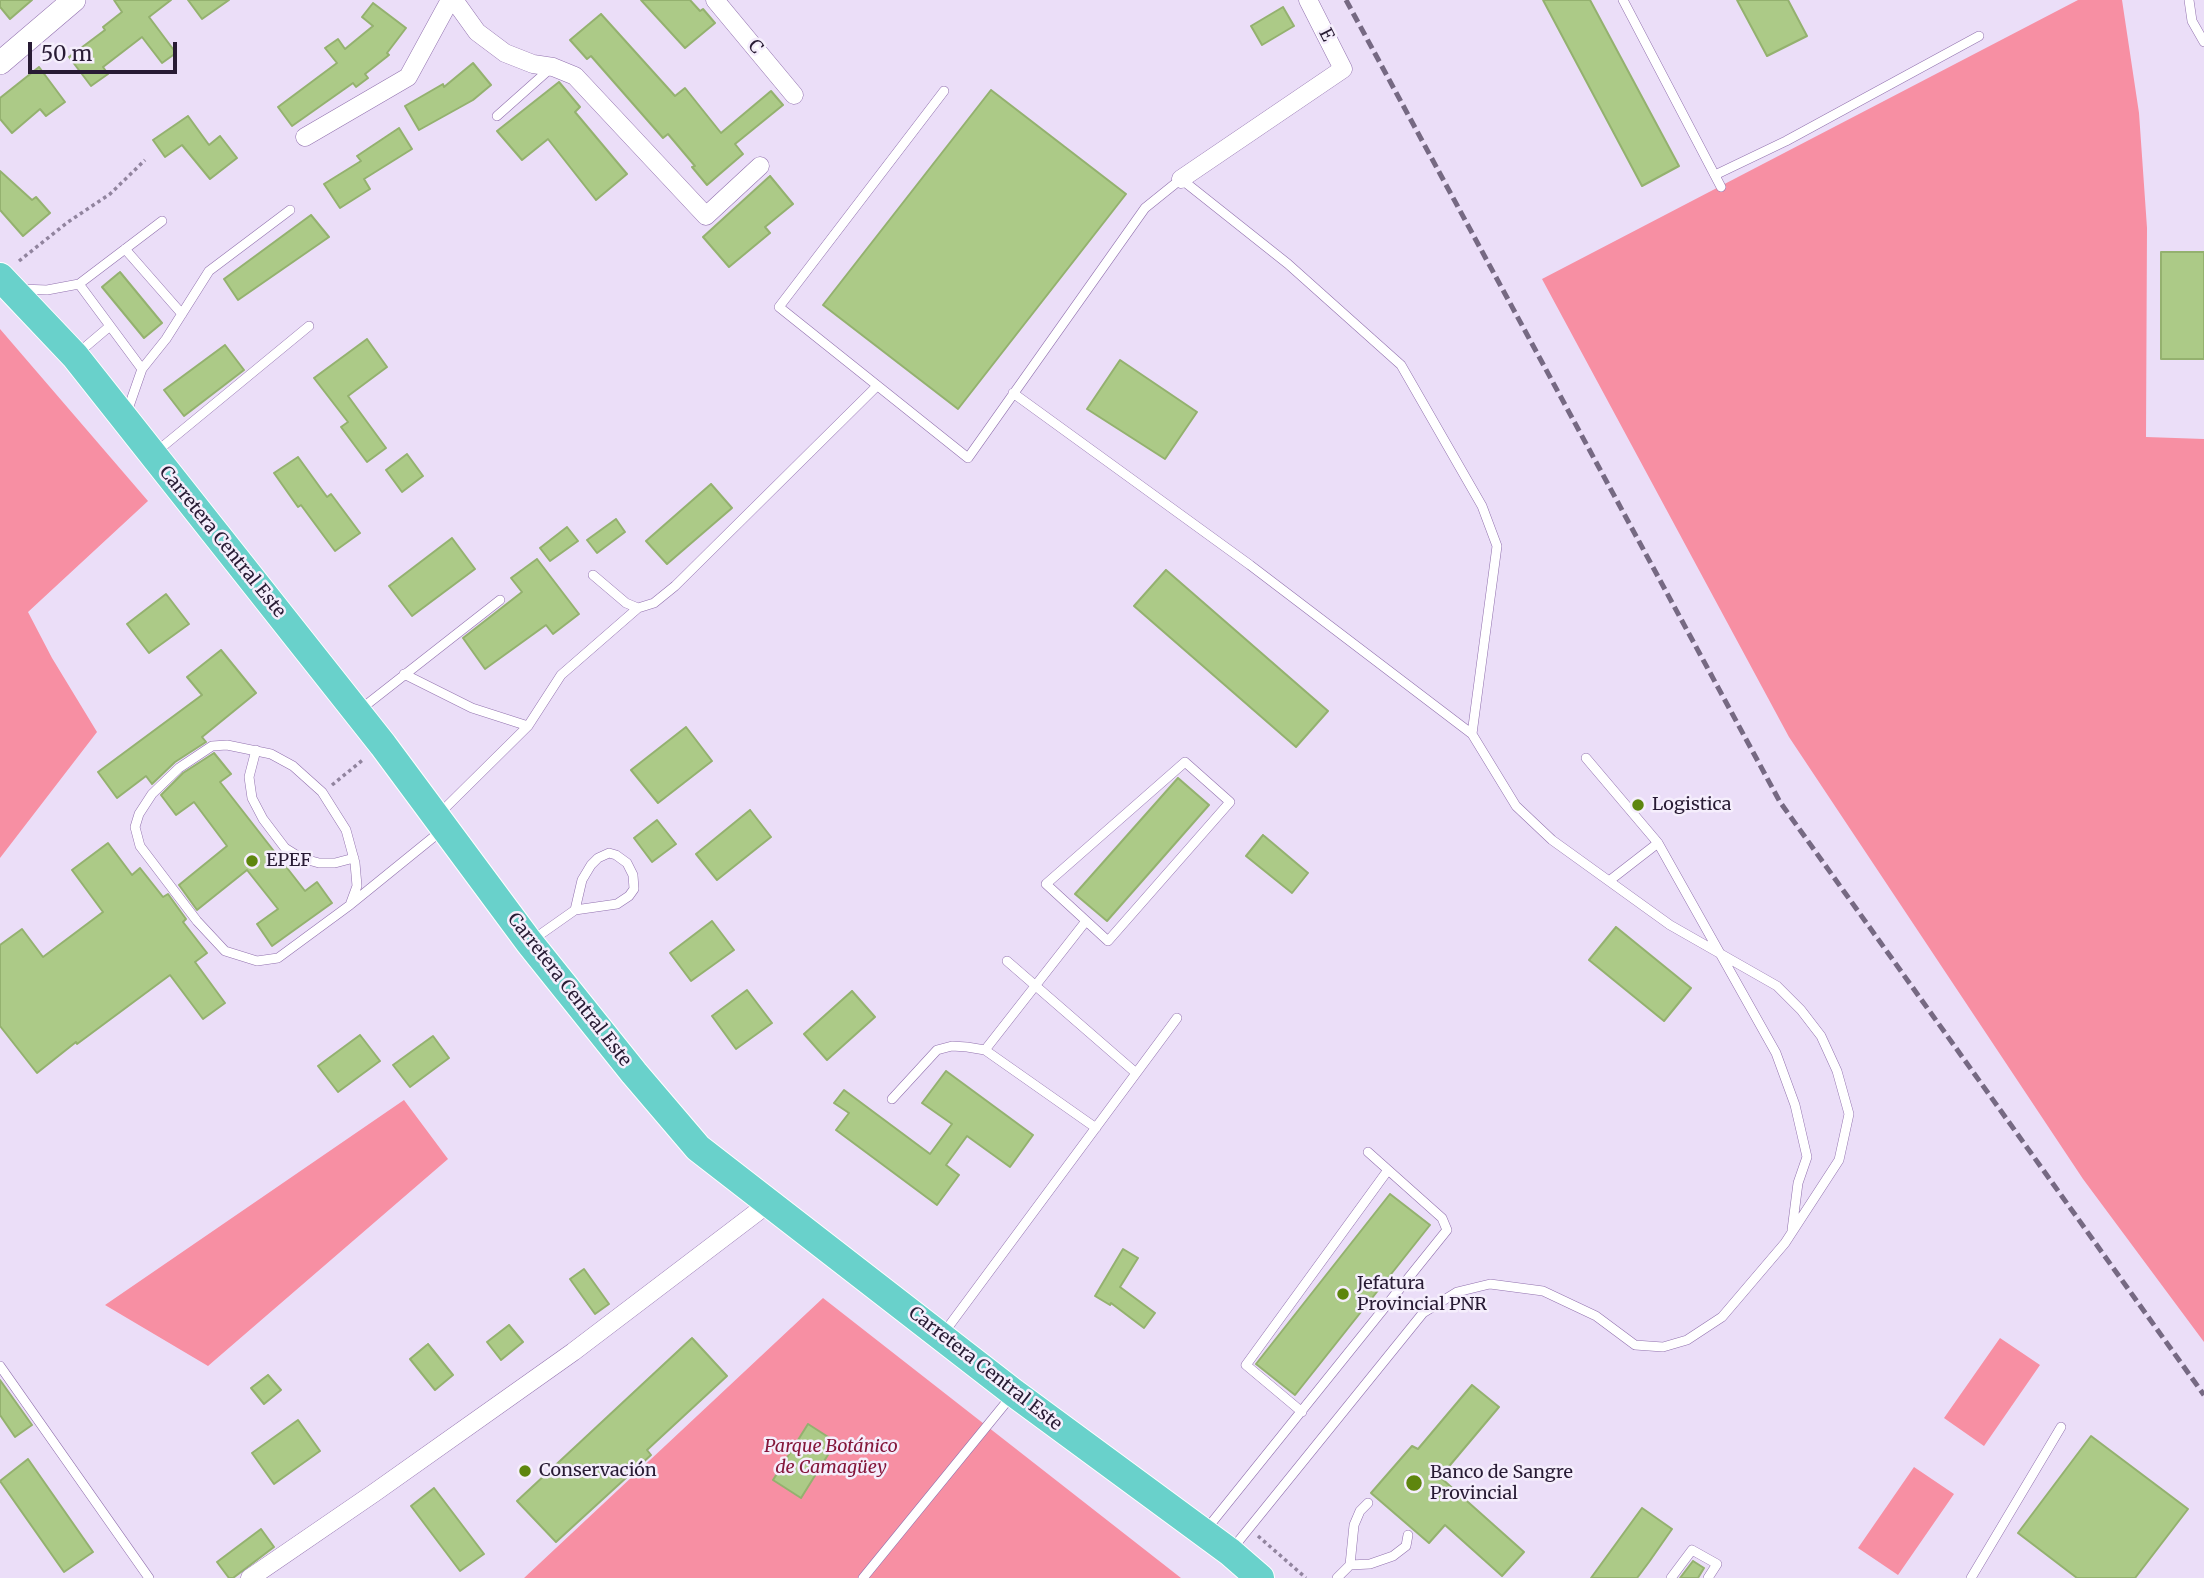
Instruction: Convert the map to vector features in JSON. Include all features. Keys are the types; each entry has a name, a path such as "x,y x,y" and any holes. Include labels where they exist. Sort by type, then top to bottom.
{"main road":[{"name":"Carretera Central Este","path":"4,281 75,356 383,745 529,942 698,1148 1014,1393 1230,1552 1260,1578"}],"street":[{"path":"0,63 74,0"},
{"path":"304,137 408,77 452,0 477,32 505,53 575,76 706,216 760,166"},
{"name":"C","path":"715,0 794,95"},
{"name":"E","path":"1181,179 1343,69 1308,0"},
{"path":"250,1578 573,1352 769,1203"}],"lane":[{"path":"1623,0 1721,187"},
{"path":"2189,0 2192,21 2204,42"},
{"path":"1715,175 1786,141 1979,36"},
{"path":"498,116 553,67"},
{"path":"944,91 779,307 968,458 1144,208 1181,179 1287,264 1401,365 1482,506 1497,546 1472,734"},
{"path":"125,421 142,369 166,339 209,271 290,211"},
{"path":"4,281 47,290 79,284 162,221"},
{"path":"125,249 182,314"},
{"path":"79,284 142,369"},
{"path":"75,356 110,326"},
{"path":"152,455 309,326"},
{"path":"350,905 357,886 354,858 346,830 322,792 293,766 271,754 227,745 212,746 179,768 152,794 139,814 135,827 140,846 197,921 225,951 257,961 278,958 350,905 440,822 528,726 561,675 638,608 654,603 675,586 877,386"},
{"path":"1013,393 1250,565 1472,734 1516,806 1552,840 1670,925 1777,986 1801,1010 1821,1036 1837,1071 1849,1115 1839,1160 1792,1232 1722,1317 1687,1340 1663,1347 1635,1345 1596,1316 1544,1291 1490,1284 1457,1292 1423,1313 1230,1552"},
{"path":"593,575 626,603 638,608"},
{"path":"357,712 500,600"},
{"path":"404,674 472,708 528,726"},
{"path":"256,750 249,777 252,798 263,819 285,848 301,858 319,863 335,863 354,858"},
{"path":"1586,758 1658,843 1776,1053 1795,1105 1807,1157 1798,1183 1792,1232"},
{"path":"1185,762 1230,802 1108,941 1086,921 1046,884 1185,762"},
{"path":"1609,881 1658,843"},
{"path":"529,942 575,909 617,904 629,896 634,889 633,875 627,863 608,853 598,858 582,880 575,909"},
{"path":"985,1050 1086,921"},
{"path":"1007,961 1136,1073"},
{"path":"942,1335 1177,1018"},
{"path":"892,1099 937,1050 952,1046 985,1050 1096,1128"},
{"path":"1203,1532 1447,1230 1442,1218 1368,1152"},
{"path":"1301,1412 1246,1365 1388,1170"},
{"path":"0,1366 149,1578"},
{"path":"863,1578 1014,1393"},
{"path":"1971,1578 2061,1427"},
{"path":"1337,1578 1350,1565 1354,1525 1360,1511 1368,1503"},
{"path":"1350,1565 1370,1564 1393,1556 1406,1546 1408,1535"},
{"path":"1671,1578 1692,1550 1717,1564 1708,1578"}],"path":[{"path":"4,281 17,262 68,222 110,194 145,160"},
{"path":"322,792 383,745"},
{"path":"1249,1527 1306,1578"}],"green space":[{"path":"2078,0 2122,0 2139,113 2147,228 2146,437 2204,439 2204,1342 2083,1179 1789,737 1542,279"},
{"path":"0,329 148,501 28,612 52,658 97,732 0,858"},
{"path":"404,1100 448,1159 208,1366 105,1305"},
{"name":"Parque Botánico de Camagüey","path":"823,1298 1181,1578 524,1578"},
{"path":"2000,1338 2040,1365 1984,1446 1944,1418"},
{"path":"1914,1467 1954,1494 1898,1575 1858,1548"}],"building":[{"path":"0,0 32,0 10,19 0,7"},
{"path":"114,0 171,0 149,17 176,53 162,63 142,37 103,67 108,74 91,86 69,57 105,30 103,27 122,12"},
{"path":"188,0 229,0 202,19"},
{"path":"641,0 690,0 700,11 703,9 715,23 685,48"},
{"path":"1543,0 1590,0 1679,166 1642,186"},
{"path":"1737,0 1788,0 1807,36 1767,56"},
{"path":"373,3 406,28 387,53 389,55 365,74 368,78 356,87 353,83 292,126 278,107 337,63 325,48 338,39 345,49 373,26 362,17"},
{"path":"1283,7 1294,26 1262,45 1251,26"},
{"path":"601,14 675,96 685,88 721,133 771,91 783,105 735,144 743,154 707,185 668,134 663,138 591,56 587,59 570,40"},
{"path":"473,63 491,85 473,100 419,130 405,106 443,84 444,87"},
{"path":"39,67 65,102 46,116 40,109 12,133 0,119 0,98"},
{"path":"559,82 580,107 575,112 627,174 596,200 548,139 522,160 497,131"},
{"path":"991,90 1126,194 958,409 823,305"},
{"path":"188,116 209,145 220,136 237,158 210,179 182,145 165,157 153,140"},
{"path":"399,128 412,149 364,179 370,189 340,208 324,184 361,161 357,156"},
{"path":"0,171 32,200 36,197 50,213 23,236 0,210"},
{"path":"770,176 793,204 765,227 770,233 729,267 703,237"},
{"path":"311,215 329,237 238,300 224,279"},
{"path":"2161,252 2204,252 2204,359 2161,359"},
{"path":"120,272 162,323 144,338 102,287"},
{"path":"367,339 387,367 348,396 386,448 367,462 341,427 348,422 314,378"},
{"path":"225,345 244,370 184,416 164,390"},
{"path":"1120,360 1197,412 1165,459 1087,409"},
{"path":"407,454 423,476 402,492 386,470"},
{"path":"298,457 327,497 331,494 360,533 335,551 274,473"},
{"path":"711,484 732,508 667,564 646,541"},
{"path":"616,519 625,532 597,553 587,540"},
{"path":"567,527 578,541 550,561 540,548"},
{"path":"452,538 475,569 412,616 389,586"},
{"path":"537,559 579,614 553,634 546,625 485,669 463,638 522,592 511,578"},
{"path":"1166,570 1328,711 1296,747 1134,606"},
{"path":"166,594 189,624 149,653 127,624"},
{"path":"221,650 256,693 202,737 206,742 175,762 152,784 146,776 117,798 98,772 202,695 187,677"},
{"path":"686,727 712,761 658,803 631,770"},
{"path":"214,753 231,774 220,782 305,891 317,882 332,903 272,946 257,924 278,909 247,870 197,910 179,885 227,846 194,802 176,815 161,795 183,773"},
{"path":"1178,778 1209,805 1107,921 1075,894"},
{"path":"750,810 771,837 717,880 696,854"},
{"path":"657,820 676,844 652,862 634,838"},
{"path":"1263,835 1308,873 1292,893 1246,856"},
{"path":"108,843 132,875 140,868 163,897 168,894 186,919 183,922 207,953 195,962 225,1003 203,1019 170,975 37,1073 0,1026 0,945 22,929 43,957 103,912 72,870"},
{"path":"712,921 734,950 691,981 670,953"},
{"path":"1616,927 1691,988 1664,1021 1589,960"},
{"path":"747,990 772,1023 736,1049 712,1016"},
{"path":"852,991 875,1017 827,1060 804,1034"},
{"path":"360,1035 380,1061 338,1092 318,1066"},
{"path":"433,1036 449,1058 410,1087 393,1065"},
{"path":"946,1071 1033,1135 1010,1167 967,1136 946,1165 959,1175 937,1205 836,1130 849,1113 834,1103 844,1090 930,1154 952,1124 922,1103"},
{"name":"Jefatura Provincial PNR","path":"1390,1194 1430,1225 1295,1395 1256,1364"},
{"path":"1123,1249 1138,1258 1120,1287 1155,1313 1144,1328 1111,1303 1110,1305 1095,1296"},
{"path":"584,1269 609,1304 595,1314 570,1279"},
{"path":"509,1325 523,1342 501,1360 487,1342"},
{"path":"692,1338 727,1376 647,1450 651,1455 556,1542 517,1501"},
{"path":"428,1344 453,1375 435,1390 410,1359"},
{"path":"268,1375 281,1390 264,1404 251,1388"},
{"path":"0,1380 32,1425 15,1437 0,1415"},
{"path":"1472,1385 1499,1407 1440,1477 1524,1552 1502,1576 1445,1525 1429,1543 1371,1493 1412,1446 1418,1449"},
{"path":"298,1420 320,1451 274,1484 252,1453"},
{"path":"808,1424 836,1442 801,1498 773,1480"},
{"path":"2091,1436 2188,1509 2135,1578 2077,1578 2018,1533"},
{"path":"28,1459 93,1552 64,1572 0,1481"},
{"path":"434,1488 484,1554 460,1571 411,1506"},
{"path":"1642,1508 1672,1529 1649,1562 1637,1578 1591,1578"},
{"path":"261,1529 274,1547 233,1578 229,1578 217,1562"},
{"path":"1693,1561 1704,1568 1698,1578 1680,1578"}],"railway":[{"path":"1346,0 1780,802 2204,1395"}],"place":[{"name":"Logistica","path":"1638,805"},
{"name":"EPEF","path":"252,861"},
{"name":"Jefatura Provincial PNR","path":"1343,1294"},
{"name":"Conservación","path":"525,1471"},
{"name":"Banco de Sangre Provincial","path":"1414,1483"}]}
